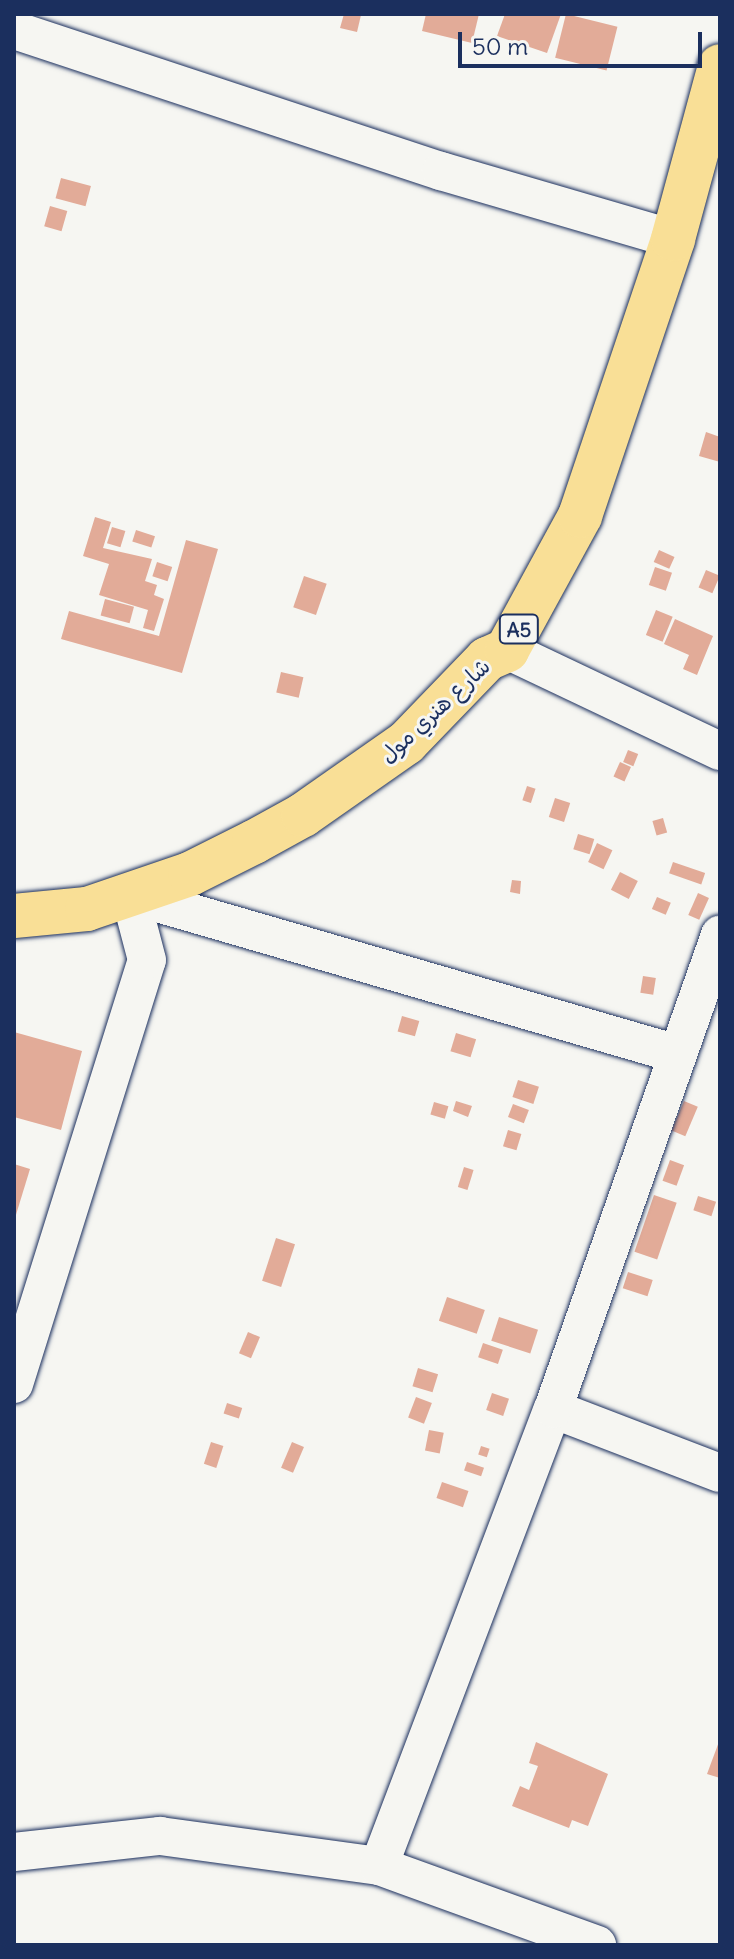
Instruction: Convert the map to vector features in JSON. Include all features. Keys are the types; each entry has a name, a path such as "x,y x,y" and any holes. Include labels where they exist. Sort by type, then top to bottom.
{"highway":[{"name":"شارع هنري مول","path":"14,916 87,909 130,895 190,874 303,815 406,743 487,659 507,650 580,516 673,239 720,66"}],"street":[{"path":"14,30 441,171 673,239"},
{"path":"507,650 720,751"},
{"path":"130,895 674,1053"},
{"path":"14,1384 147,960 130,895"},
{"path":"379,1866 553,1409 674,1053 720,935"},
{"path":"553,1409 720,1473"},
{"path":"14,1852 160,1836 379,1866 597,1945"}],"building":[{"path":"344,14 361,15 357,32 340,28"},
{"path":"426,14 479,14 472,43 422,31"},
{"path":"505,14 561,14 547,53 497,36"},
{"path":"566,14 617,27 607,70 555,58"},
{"path":"61,178 91,186 86,206 56,198"},
{"path":"50,206 67,211 62,231 44,226"},
{"path":"706,432 720,437 720,462 699,456"},
{"path":"95,517 111,522 103,548 152,559 145,581 157,585 154,595 164,599 154,631 143,628 148,610 99,595 109,564 83,556"},
{"path":"112,527 125,531 120,547 107,543"},
{"path":"136,530 155,536 151,548 132,541"},
{"path":"186,540 218,549 182,673 61,639 69,611 159,636"},
{"path":"659,550 675,557 669,569 654,562"},
{"path":"157,562 172,567 168,581 152,576"},
{"path":"655,567 672,573 666,591 649,585"},
{"path":"706,570 720,576 712,593 699,587"},
{"path":"304,576 327,584 316,615 293,607"},
{"path":"105,599 134,607 130,623 101,615"},
{"path":"656,610 673,617 663,642 646,635"},
{"path":"675,619 713,636 697,675 683,669 689,655 664,644"},
{"path":"281,672 303,677 299,698 276,692"},
{"path":"628,750 638,754 633,766 623,762"},
{"path":"620,762 631,767 624,781 613,777"},
{"path":"527,786 536,789 531,803 522,800"},
{"path":"555,798 570,803 564,822 549,817"},
{"path":"663,818 667,832 657,835 652,821"},
{"path":"578,834 594,839 590,854 573,849"},
{"path":"597,843 612,850 604,869 588,862"},
{"path":"673,862 705,873 701,884 669,873"},
{"path":"620,872 638,881 629,899 611,890"},
{"path":"512,880 521,881 520,894 510,892"},
{"path":"698,893 709,898 699,920 688,915"},
{"path":"657,897 671,903 666,915 652,909"},
{"path":"643,976 656,978 653,995 640,993"},
{"path":"402,1016 419,1021 415,1036 398,1031"},
{"path":"14,1032 82,1051 61,1130 14,1117"},
{"path":"456,1033 476,1039 471,1057 450,1051"},
{"path":"518,1080 539,1087 533,1104 512,1097"},
{"path":"456,1101 472,1106 468,1117 453,1111"},
{"path":"684,1101 698,1107 685,1136 671,1130"},
{"path":"434,1102 448,1106 445,1119 430,1114"},
{"path":"513,1104 529,1110 524,1123 508,1117"},
{"path":"508,1130 521,1134 516,1150 503,1146"},
{"path":"670,1160 684,1165 677,1186 662,1181"},
{"path":"14,1164 30,1169 15,1218 14,1218"},
{"path":"464,1167 474,1170 467,1190 458,1187"},
{"path":"654,1195 677,1203 657,1260 634,1252"},
{"path":"698,1196 716,1202 711,1216 693,1210"},
{"path":"276,1238 295,1244 281,1287 262,1281"},
{"path":"628,1272 653,1280 647,1296 623,1288"},
{"path":"447,1297 485,1310 477,1334 439,1321"},
{"path":"499,1317 538,1330 530,1353 491,1341"},
{"path":"248,1332 260,1337 251,1358 239,1353"},
{"path":"483,1343 503,1350 498,1364 478,1357"},
{"path":"418,1368 438,1374 433,1392 412,1386"},
{"path":"492,1393 509,1399 503,1416 486,1410"},
{"path":"416,1397 432,1403 424,1424 408,1418"},
{"path":"227,1403 242,1408 239,1418 224,1413"},
{"path":"429,1430 444,1433 440,1453 425,1451"},
{"path":"211,1442 223,1446 216,1468 204,1464"},
{"path":"292,1442 304,1447 293,1473 281,1468"},
{"path":"481,1446 490,1449 487,1457 478,1455"},
{"path":"467,1462 484,1468 481,1476 464,1471"},
{"path":"442,1482 468,1491 463,1507 436,1498"},
{"path":"720,1739 720,1778 707,1774"},
{"path":"536,1742 608,1774 588,1826 572,1820 569,1828 512,1806 520,1786 529,1790 538,1766 529,1763"}]}
